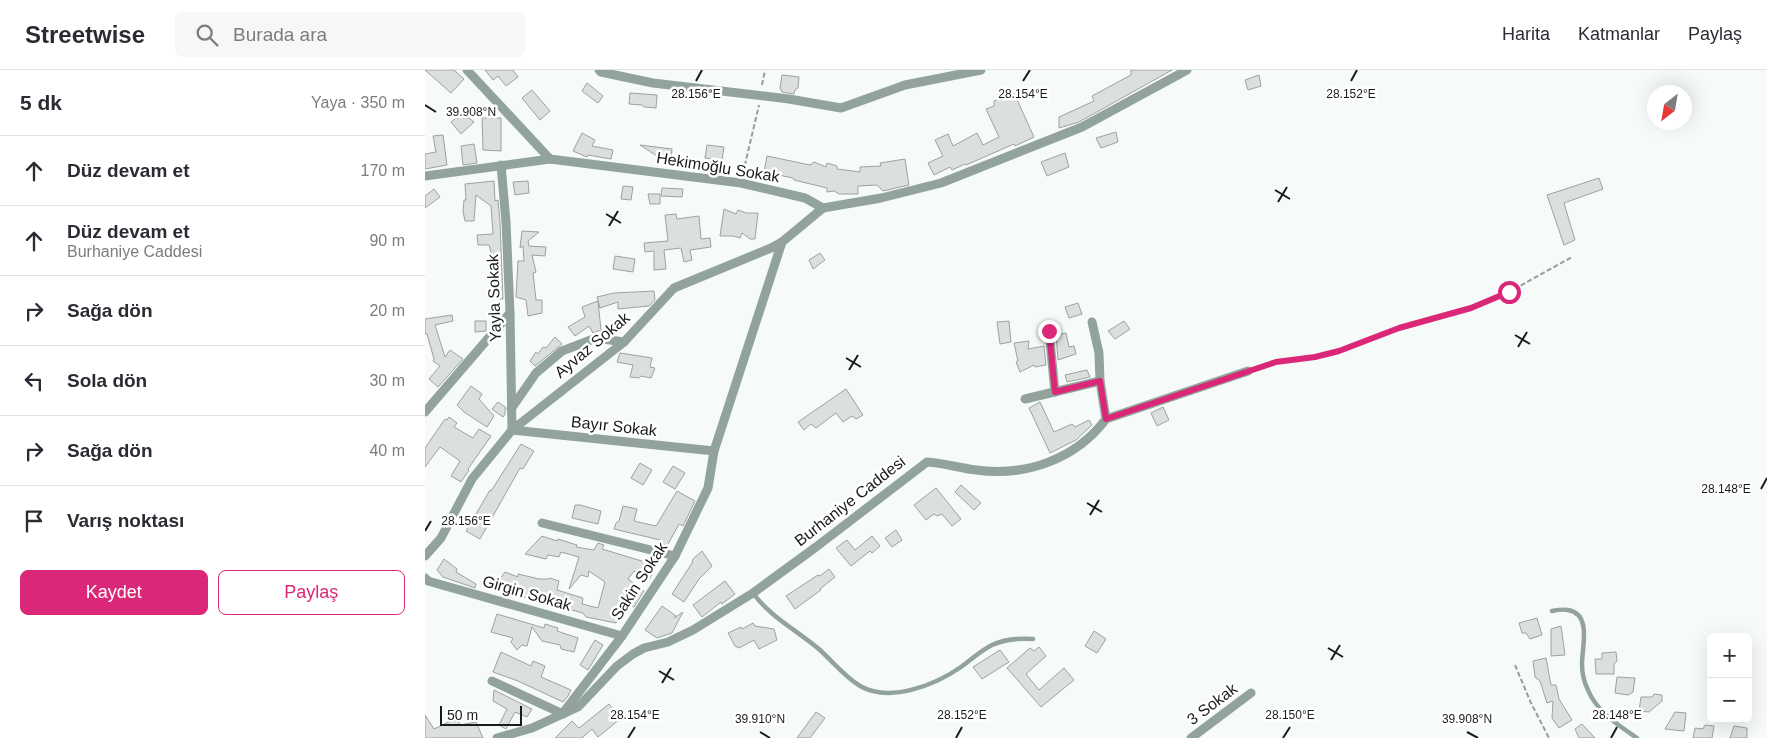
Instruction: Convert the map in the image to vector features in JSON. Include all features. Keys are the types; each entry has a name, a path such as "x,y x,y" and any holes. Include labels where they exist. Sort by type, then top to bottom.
{"street":[{"path":"467,70 550,159"},
{"path":"599,70 653,83 789,99 841,108 905,85 981,70"},
{"path":"823,208 881,198 941,183 1082,127 1187,70"},
{"name":"Hekimoğlu Sokak","path":"425,176 550,159 741,183 805,198 823,208"},
{"name":"Yayla Sokak","path":"501,165 506,222 510,314 511,430"},
{"name":"Ayvaz Sokak","path":"425,556 441,538 472,479 511,430 624,342 674,288 771,248 782,242 823,208"},
{"name":"Sakin Sokak","path":"563,714 623,636 675,556 708,488 714,451 782,242"},
{"path":"425,412 510,314"},
{"path":"1092,322 1099,353 1100,381 1106,419"},
{"path":"1049,331 1055,392"},
{"path":"510,409 537,373 562,351 596,338 624,342"},
{"name":"Burhaniye Caddesi","path":"497,738 532,728 578,707 617,666 633,654 644,648 668,642 693,630 753,593 816,548 927,462 945,463 977,470 1011,472 1046,464 1071,452 1096,432 1106,419 1248,371"},
{"path":"1025,399 1100,381"},
{"name":"Bayır Sokak","path":"511,430 714,451"},
{"path":"542,523 675,556"},
{"name":"Girgin Sokak","path":"425,578 428,581 623,636"},
{"path":"493,681 563,714"},
{"name":"3 Sokak","path":"1191,738 1251,693"}],"lane":[{"path":"753,593 762,604 813,644 855,683 873,691 887,693 915,689 948,675 991,646 1011,639 1033,639"},
{"path":"1552,611 1568,610 1582,622 1585,630 1583,673 1587,689 1601,710 1637,738"}],"path":[{"path":"763,84 765,70"},
{"path":"741,183 756,121"},
{"path":"1248,371 1276,362 1315,357 1339,351 1399,328 1471,308 1509,292 1572,257"},
{"path":"1515,665 1531,703 1549,738"}],"building":[{"path":"425,70 454,70 464,79 451,93"},
{"path":"485,70 513,70 518,77 506,86 498,76 493,80"},
{"path":"1131,70 1172,70 1079,122 1059,128 1059,117 1094,101 1092,96 1131,75"},
{"path":"782,75 799,77 798,88 794,94 782,92 780,88"},
{"path":"1259,75 1261,86 1248,90 1245,80"},
{"path":"587,83 603,96 598,103 582,91"},
{"path":"532,90 550,111 540,120 522,98"},
{"path":"630,93 657,95 656,108 629,104"},
{"path":"1014,93 1034,137 966,165 952,170 950,167 934,175 928,163 943,156 935,140 948,134 953,146 977,133 983,145 999,137 986,109 994,106 994,101"},
{"path":"456,118 469,118 474,122 461,134 451,122"},
{"path":"482,118 501,118 501,151 483,150"},
{"path":"1116,132 1118,142 1101,148 1096,138"},
{"path":"582,133 595,140 592,146 613,150 611,159 588,155 587,157 573,151"},
{"path":"443,135 447,165 425,169 425,154 436,152 433,136"},
{"path":"474,144 477,163 463,165 461,146"},
{"path":"640,145 672,149 671,160 660,158"},
{"path":"707,145 724,147 722,160 705,158"},
{"path":"1065,153 1069,167 1047,176 1041,162"},
{"path":"767,156 810,165 814,162 826,167 827,163 837,166 837,169 860,172 860,167 881,166 880,163 905,159 909,185 883,191 877,185 858,186 858,194 827,192 827,188 764,172"},
{"path":"1599,178 1603,189 1564,203 1575,240 1564,245 1547,195"},
{"path":"494,181 495,201 498,200 500,222 503,299 497,299 497,291 492,287 492,280 499,280 495,273 489,245 478,245 477,235 493,234 491,206 476,195 474,221 465,221 463,211 464,200 466,200 465,184"},
{"path":"528,181 529,193 515,195 513,182"},
{"path":"623,186 633,187 631,200 621,199"},
{"path":"662,188 683,189 682,197 661,196"},
{"path":"434,189 440,197 425,208 425,196"},
{"path":"648,194 660,194 660,204 650,204"},
{"path":"724,209 736,214 738,210 746,213 758,213 755,239 750,239 742,233 740,238 720,236"},
{"path":"676,214 677,219 699,216 701,239 710,238 711,247 690,250 692,260 684,262 681,248 664,250 666,269 654,270 654,251 645,252 644,243 668,241 665,215"},
{"path":"522,231 539,232 528,241 529,246 546,247 545,256 532,255 536,272 533,273 536,300 542,300 542,313 528,316 526,300 516,297 518,261 524,261 523,246 520,248"},
{"path":"820,253 825,260 813,269 809,260"},
{"path":"615,256 635,259 633,272 613,269"},
{"path":"654,291 655,300 649,306 618,309 618,302 600,308 597,297 614,293"},
{"path":"598,301 601,330 593,333 589,326 575,336 568,327 585,317 582,307"},
{"path":"1078,303 1082,314 1069,318 1065,307"},
{"path":"452,315 453,321 435,325 445,357 450,350 463,359 438,387 429,379 440,366 433,361 427,334 425,334 425,319"},
{"path":"475,321 486,321 486,331 475,332"},
{"path":"1009,321 1011,342 1000,344 997,322"},
{"path":"1124,321 1130,329 1115,339 1108,331"},
{"path":"1066,333 1069,347 1074,346 1076,354 1058,360 1056,335"},
{"path":"555,337 562,344 535,366 530,361 536,352 538,354 543,347 546,348"},
{"path":"1029,341 1028,349 1044,346 1046,365 1035,367 1034,365 1020,372 1016,362 1018,361 1014,343"},
{"path":"620,353 652,358 650,367 655,368 651,378 641,376 639,378 630,377 633,365 617,362"},
{"path":"1087,370 1090,377 1067,382 1065,375"},
{"path":"471,386 482,394 479,399 494,416 487,427 464,412 457,405"},
{"path":"846,389 863,415 856,419 852,416 843,422 836,413 816,428 811,424 804,430 798,422"},
{"path":"498,402 505,407 503,417 492,409"},
{"path":"1040,402 1054,432 1072,424 1075,427 1089,420 1092,425 1076,440 1050,453 1029,408"},
{"path":"1163,407 1169,420 1157,426 1151,413"},
{"path":"449,417 457,423 454,427 473,438 479,429 491,436 461,482 451,476 460,461 440,447 425,467 425,448 445,419 447,420"},
{"path":"521,444 534,451 523,469 520,468 480,539 466,531 490,490"},
{"path":"640,463 652,470 643,485 631,478"},
{"path":"673,466 685,473 675,489 663,482"},
{"path":"961,485 981,503 974,510 955,492"},
{"path":"936,488 961,519 952,526 942,514 937,516 934,514 926,520 914,505"},
{"path":"677,491 695,501 683,526 679,524 667,546 659,542 660,540 614,529 619,521 623,506 637,509 634,521 656,526"},
{"path":"575,505 601,511 598,524 572,518"},
{"path":"896,530 902,540 892,547 885,538"},
{"path":"542,536 577,545 576,547 594,550 598,543 604,545 602,549 645,562 648,558 656,566 649,580 634,571 628,579 644,591 634,607 621,600 616,623 586,617 583,613 541,600 531,589 529,598 495,591 505,572 518,577 518,574 539,579 550,578 559,581 557,590 583,598 582,604 598,608 605,582 589,571 588,577 581,575 569,589 579,557 561,552 559,557 548,555 546,559 525,554"},
{"path":"872,536 880,546 872,553 870,551 851,566 836,548 847,540 855,550"},
{"path":"702,551 712,566 699,579 684,602 672,594 693,559"},
{"path":"444,559 457,569 456,572 476,584 475,588 443,577 437,570"},
{"path":"829,569 835,577 795,609 786,596"},
{"path":"725,581 735,594 702,617 693,605"},
{"path":"662,606 676,616 674,618 683,612 672,633 657,638 645,630"},
{"path":"497,614 544,628 545,624 558,628 557,631 578,638 574,652 561,649 560,645 542,641 532,627 527,646 522,645 517,650 511,642 513,638 491,632"},
{"path":"1537,618 1542,635 1530,639 1526,633 1522,633 1519,623"},
{"path":"753,623 755,626 774,629 777,640 759,649 754,640 739,648 735,646 728,633"},
{"path":"1561,626 1565,655 1551,656 1551,629"},
{"path":"1094,631 1106,639 1097,653 1085,646"},
{"path":"595,640 603,645 588,670 580,665"},
{"path":"1039,647 1046,656 1026,674 1039,690 1064,668 1074,680 1041,707 1007,668 1030,648 1034,651"},
{"path":"1000,650 1009,662 982,679 973,667"},
{"path":"501,652 531,666 533,661 545,666 541,677 571,690 568,696 563,702 518,681 493,672"},
{"path":"1616,652 1617,661 1614,664 1614,674 1596,674 1595,659 1602,659 1602,653"},
{"path":"1546,658 1551,685 1556,685 1559,699 1572,720 1559,728 1552,718 1553,701 1547,703 1540,681 1535,677 1533,661"},
{"path":"1617,677 1635,678 1633,692 1628,695 1615,693"},
{"path":"494,690 532,709 527,717 515,712 506,729 499,725 507,709 493,701"},
{"path":"1654,694 1662,695 1662,701 1649,712 1639,711 1641,697 1652,697"},
{"path":"609,704 620,719 598,737 592,729 582,738 555,738 572,721 579,728"},
{"path":"816,712 825,718 810,738 797,738"},
{"path":"1675,712 1686,713 1684,731 1665,729"},
{"path":"425,715 434,729 457,718 460,725 476,722 483,738 425,738"},
{"path":"1582,724 1595,738 1579,738 1575,729"},
{"path":"1705,725 1714,726 1712,738 1693,738 1695,728 1703,729"},
{"path":"1734,726 1747,728 1747,738 1730,738"}],"route":[{"path":"1049,331 1055,392 1100,381 1106,419 1276,362 1315,357 1339,351 1399,328 1471,308 1509,292"}]}
